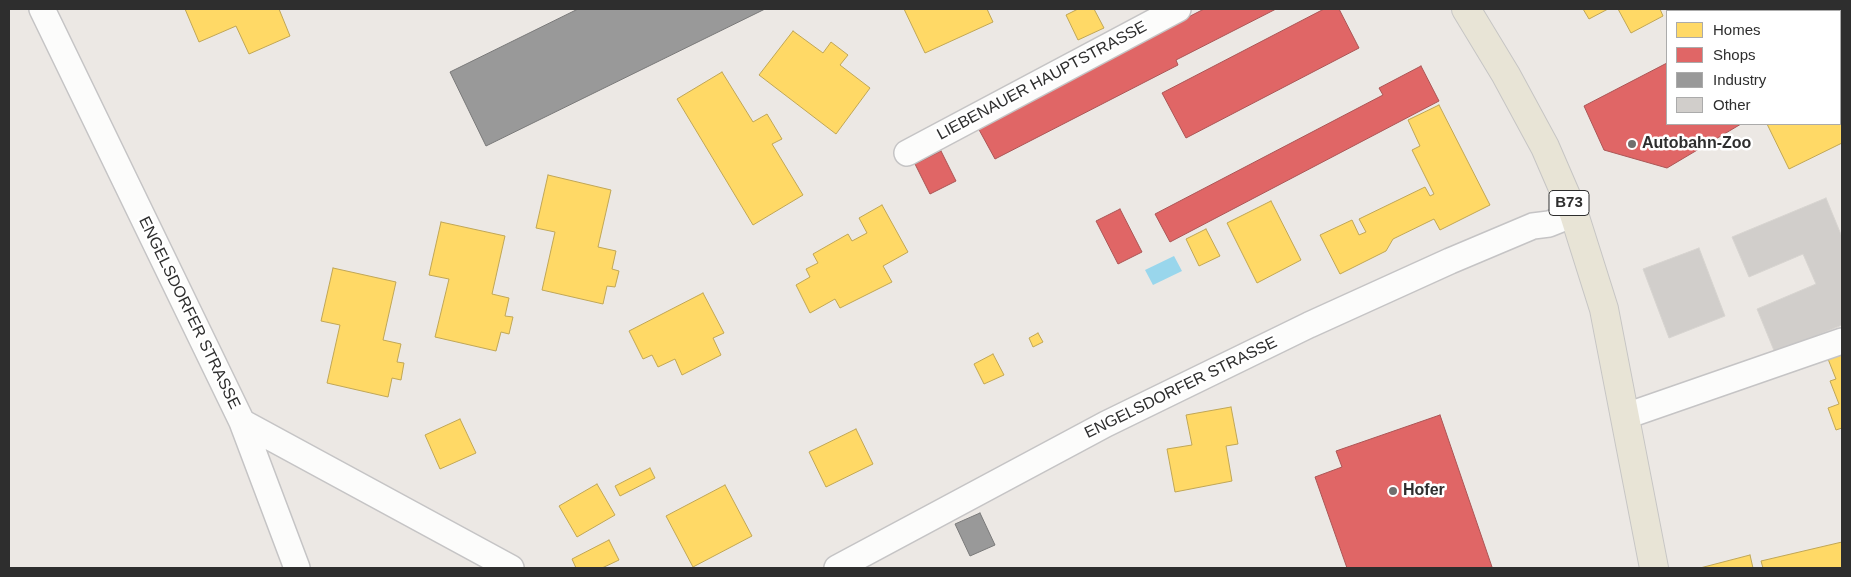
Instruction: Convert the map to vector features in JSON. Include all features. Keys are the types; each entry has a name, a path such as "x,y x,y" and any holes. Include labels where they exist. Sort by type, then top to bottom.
{"main road":[{"name":"B73","path":"1466,9 1506,75 1545,147 1574,214 1604,309 1654,568"}],"street":[{"name":"ENGELSDORFER STRASSE","path":"42,9 242,422 511,568"},
{"name":"LIEBENAUER HAUPTSTRASSE","path":"907,153 1178,9"},
{"name":"ENGELSDORFER STRASSE","path":"837,568 1106,424 1310,325 1450,261 1533,226 1549,224 1574,214"},
{"path":"1626,416 1842,341"},
{"path":"242,422 297,568"}],"water":[{"path":"1174,256 1182,271 1153,285 1145,270"}],"building: Homes":[{"path":"185,9 279,9 290,36 249,54 236,26 199,42"},
{"path":"904,9 987,9 993,22 925,53"},
{"path":"1078,9 1094,9 1104,28 1078,40 1066,15"},
{"path":"1583,9 1608,9 1589,19"},
{"path":"1618,9 1660,9 1663,16 1631,33"},
{"path":"793,31 823,53 831,42 848,55 840,65 870,88 836,134 759,75"},
{"path":"722,72 753,122 767,114 782,139 772,144 803,195 753,225 677,99"},
{"path":"1841,102 1842,143 1789,169 1767,125 1841,125"},
{"path":"1439,105 1490,205 1440,230 1434,219 1393,239 1386,251 1340,274 1320,235 1352,220 1359,235 1366,232 1359,219 1425,187 1430,196 1434,194 1412,150 1420,146 1408,120"},
{"path":"548,175 611,190 598,247 616,251 612,269 619,271 615,287 607,286 603,304 542,290 555,232 536,228"},
{"path":"1271,201 1301,260 1257,283 1227,223"},
{"path":"882,205 908,252 883,266 892,282 840,308 835,299 810,313 796,285 810,277 806,269 818,263 813,254 848,234 852,241 867,233 859,218"},
{"path":"441,222 505,236 492,294 509,298 505,316 513,317 509,334 501,332 496,351 435,337 449,279 429,275"},
{"path":"1206,229 1220,256 1199,266 1186,239"},
{"path":"333,268 396,282 383,340 401,344 397,362 404,363 401,380 392,378 388,397 327,383 340,325 321,321"},
{"path":"703,293 724,333 713,338 721,355 682,375 675,359 658,367 652,355 643,359 629,331"},
{"path":"1038,333 1043,342 1033,347 1029,338"},
{"path":"993,354 1004,375 984,384 974,364"},
{"path":"1842,354 1842,428 1836,430 1828,408 1839,404 1830,381 1836,379 1828,359"},
{"path":"1231,407 1238,444 1226,446 1232,481 1175,492 1167,449 1192,445 1186,415"},
{"path":"460,419 476,453 440,469 425,435"},
{"path":"856,429 873,464 826,487 809,452"},
{"path":"650,468 655,478 620,496 615,486"},
{"path":"597,484 615,515 577,537 559,506"},
{"path":"725,485 752,536 693,567 666,516"},
{"path":"609,540 619,560 602,568 576,568 572,559"},
{"path":"1842,542 1842,568 1763,568 1761,561"},
{"path":"1750,555 1753,568 1700,568"}],"building: Shops":[{"path":"1204,9 1276,9 1176,60 1178,65 995,159 977,126"},
{"path":"1324,9 1339,9 1359,48 1186,138 1162,93"},
{"path":"1666,64 1666,125 1739,125 1667,168 1604,150 1584,106"},
{"path":"1421,66 1439,101 1170,242 1155,214 1383,95 1379,88"},
{"path":"941,151 956,181 930,194 915,164"},
{"path":"1120,209 1142,252 1118,264 1096,221"},
{"name":"Hofer","path":"1440,415 1492,567 1347,568 1315,477 1342,467 1336,451"}],"building: Industry":[{"path":"578,9 765,9 486,146 450,72"},
{"path":"980,513 995,545 970,556 955,524"}],"building: Other":[{"path":"1826,198 1842,237 1842,325 1775,353 1757,309 1816,284 1803,254 1749,277 1732,237"},
{"path":"1699,248 1725,316 1669,338 1643,269"}],"place":[{"name":"Autobahn-Zoo","path":"1632,144"},
{"name":"Hofer","path":"1393,491"}]}
